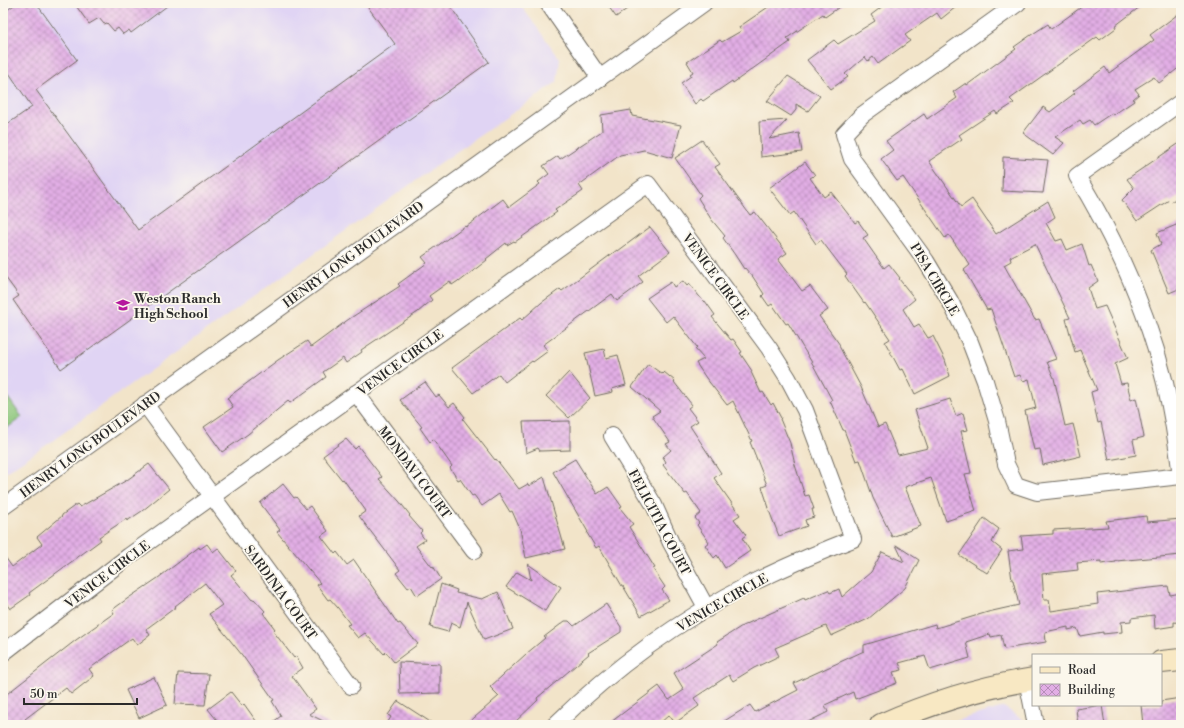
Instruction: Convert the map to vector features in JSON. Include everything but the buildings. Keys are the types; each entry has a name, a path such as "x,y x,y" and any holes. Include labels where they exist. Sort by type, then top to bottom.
{"street":[{"path":"548,3 600,78"},
{"name":"HENRY LONG BOULEVARD","path":"3,507 704,3"},
{"name":"PISA CIRCLE","path":"1018,3 862,114 844,134 852,159 926,261 950,301 970,342 985,381 997,421 1006,464 1016,485 1037,492 1181,476"},
{"path":"1181,102 1077,176 1111,237 1133,284 1150,333 1166,389 1181,476"},
{"name":"VENICE CIRCLE","path":"3,653 129,556 648,184 764,342 788,378 804,410 853,538 783,568 707,609 647,648 605,680 555,725"},
{"name":"MONDAVI COURT","path":"356,393 474,551"},
{"path":"145,404 212,497"},
{"name":"FELICITIA COURT","path":"612,436 654,505 671,543 707,609"},
{"name":"SARDINIA COURT","path":"212,497 351,686"},
{"path":"1162,662 1181,660"},
{"path":"881,725 975,692 1030,680 1032,695"},
{"path":"1033,706 1036,725"}],"shaded area":[{"name":"Weston Ranch High School","path":"3,3 519,3 560,59 557,82 436,166 48,444 3,474"},
{"path":"1004,707 1023,720 1024,725 941,725"}],"green space":[{"path":"3,391 22,417 3,431"}],"place":[{"name":"Weston Ranch High School","path":"123,305"}]}
